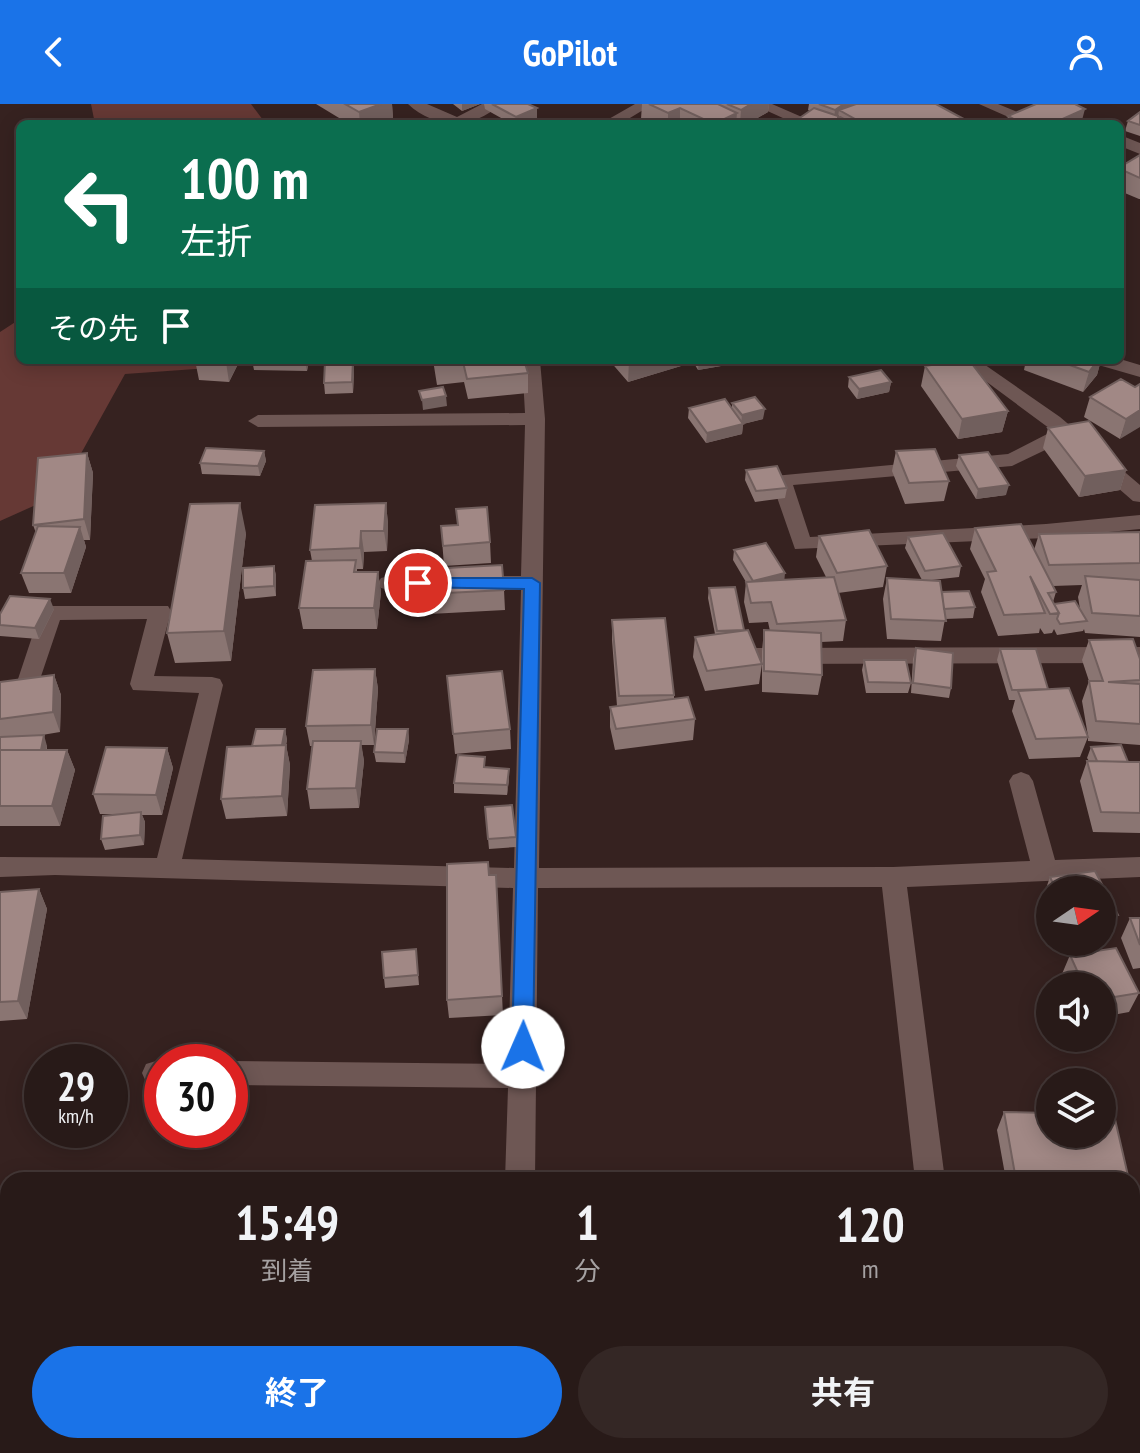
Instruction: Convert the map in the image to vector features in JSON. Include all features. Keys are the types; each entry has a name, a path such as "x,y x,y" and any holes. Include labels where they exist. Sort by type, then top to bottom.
{"street":[{"path":"415,104 450,120"},
{"path":"466,120 493,104"},
{"path":"616,120 646,104"},
{"path":"759,104 800,120"},
{"path":"986,104 1022,120 1052,106 1073,118"},
{"path":"776,120 786,114"},
{"path":"520,1172 535,419 531,364"},
{"path":"972,364 1066,432 1140,496"},
{"path":"1116,364 1140,371"},
{"path":"258,421 535,419"},
{"path":"1066,432 1012,460 781,480 802,544 1046,531 1140,522"},
{"path":"389,583 532,583"},
{"path":"23,697 51,613 160,611 141,684 212,685 167,868"},
{"path":"701,656 1140,655"},
{"path":"1021,781 1045,871"},
{"path":"0,867 167,868 526,878 893,877 1140,867"},
{"path":"893,877 929,1172"},
{"path":"248,1073 522,1076"}],"shaded area":[{"path":"91,104 251,104 263,120 94,120"},
{"path":"16,322 16,364 267,364 125,374 58,495 0,521 0,332"}],"building":[{"path":"345,104 381,104 359,112"},
{"path":"492,104 528,104 537,108 516,117"},
{"path":"649,104 718,104 737,113 722,120 706,120 680,108 668,113"},
{"path":"727,104 751,104 741,110"},
{"path":"819,104 844,104 835,110"},
{"path":"856,104 936,104 966,120 857,120 839,110"},
{"path":"1036,104 1075,104 1085,109 1060,120 1016,120 1008,116"},
{"path":"814,108 838,116 833,120 797,120"},
{"path":"1140,112 1140,125 1128,121"},
{"path":"1140,155 1140,178 1124,171 1124,165"},
{"path":"325,364 353,364 352,382 324,383"},
{"path":"463,364 525,364 528,373 467,379"},
{"path":"972,364 1008,411 962,419 925,366"},
{"path":"1067,364 1095,364 1089,372"},
{"path":"881,370 891,382 859,389 849,377"},
{"path":"1121,379 1135,387 1140,384 1140,410 1126,419 1090,397"},
{"path":"443,387 446,396 422,400 419,391"},
{"path":"755,397 765,409 742,415 732,403"},
{"path":"725,399 743,424 707,433 689,408"},
{"path":"1089,421 1126,470 1085,476 1048,428"},
{"path":"206,448 264,451 258,466 200,463"},
{"path":"935,449 949,481 909,483 896,451"},
{"path":"988,452 1009,485 978,489 959,455"},
{"path":"87,453 84,519 33,525 38,458"},
{"path":"777,466 787,488 756,491 746,470"},
{"path":"240,503 224,631 167,633 190,504"},
{"path":"386,503 384,531 361,531 360,548 310,550 315,505"},
{"path":"487,507 490,542 443,546 441,526 458,525 456,509"},
{"path":"1021,524 1056,592 1048,593 1059,613 1050,614 1030,576 1045,613 1004,615 987,572 996,571 975,528"},
{"path":"38,526 80,527 64,573 21,573"},
{"path":"869,530 887,566 837,573 819,536"},
{"path":"1140,532 1140,563 1049,565 1039,534"},
{"path":"943,533 961,566 925,571 908,537"},
{"path":"766,543 785,573 753,581 734,550"},
{"path":"356,560 354,572 378,572 374,608 299,608 306,561"},
{"path":"502,565 504,590 409,595 409,570"},
{"path":"274,566 274,586 243,588 243,568"},
{"path":"1085,576 1140,580 1140,616 1092,613"},
{"path":"834,577 846,620 777,624 771,602 751,603 746,582"},
{"path":"887,578 940,581 946,621 891,619"},
{"path":"735,587 744,630 717,631 709,588"},
{"path":"969,591 975,607 944,609 942,592"},
{"path":"10,596 50,599 35,628 0,625 0,614"},
{"path":"1075,601 1087,621 1060,624 1054,604"},
{"path":"665,618 674,695 619,696 612,620"},
{"path":"748,630 762,664 707,671 695,637"},
{"path":"764,630 821,633 822,675 764,671"},
{"path":"1133,639 1140,659 1140,680 1108,682 1140,684 1140,724 1096,721 1089,681 1103,681 1089,640"},
{"path":"916,648 953,653 951,688 913,683"},
{"path":"1000,649 1036,649 1048,689 1012,690"},
{"path":"864,660 906,660 911,683 868,682"},
{"path":"375,669 371,725 306,726 313,670"},
{"path":"502,671 510,729 453,734 447,676"},
{"path":"54,675 53,712 0,719 0,682"},
{"path":"1069,688 1088,737 1036,739 1018,691"},
{"path":"688,697 695,719 616,729 610,707"},
{"path":"256,729 285,729 282,745 252,746"},
{"path":"377,729 408,729 404,753 374,752"},
{"path":"44,735 41,750 0,750 0,737"},
{"path":"313,741 361,741 356,788 307,789"},
{"path":"286,745 282,796 221,799 227,747"},
{"path":"1121,745 1128,762 1097,761 1091,747"},
{"path":"106,747 167,748 156,795 93,794"},
{"path":"0,750 67,750 52,806 0,806"},
{"path":"458,755 485,757 484,767 509,769 507,785 454,783"},
{"path":"1087,761 1140,762 1140,813 1101,812"},
{"path":"512,805 516,837 488,839 485,807"},
{"path":"141,812 140,835 101,839 103,816"},
{"path":"488,862 489,875 496,875 502,996 447,1000 447,864"},
{"path":"1095,871 1098,876 1058,876"},
{"path":"39,889 18,1001 0,1002 0,892"},
{"path":"1130,918 1140,918 1140,945"},
{"path":"1116,948 1139,993 1116,997 1116,972 1078,972 1070,956 1116,956"},
{"path":"416,949 418,975 384,978 382,952"},
{"path":"1004,1112 1036,1113 1036,1148 1116,1148 1116,1124 1127,1172 1015,1172"}],"route":[{"path":"418,583 532,583 523,1047"}]}
